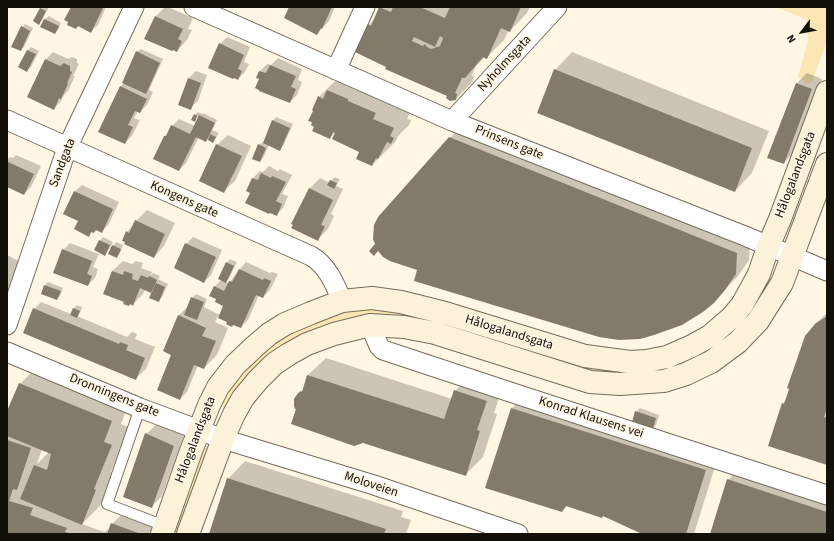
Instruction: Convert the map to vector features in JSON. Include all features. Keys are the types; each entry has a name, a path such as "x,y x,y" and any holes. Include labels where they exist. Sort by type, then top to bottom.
{"street":[{"name":"Sandgata","path":"7,325 67,148 134,7"},
{"name":"Prinsens gate","path":"194,7 452,121 745,236 768,247 827,270"},
{"path":"336,70 365,7"},
{"name":"Nyholmsgata","path":"452,121 557,7"},
{"name":"Hålogalandsgata","path":"163,530 209,405 218,388 235,365 269,334 285,324 342,301 372,298 401,302 445,313 586,356 630,362 667,357 710,336 732,317 742,305 759,274 827,92"},
{"name":"Kongens gate","path":"7,120 316,259 331,277 342,301"},
{"name":"Hålogalandsgata","path":"188,534 223,439 243,398 274,364 288,354 307,344 334,334 370,325 404,327 435,333 590,382 620,384 664,380 686,374 711,362 738,342 758,322 778,290 827,164"},
{"name":"Konrad Klausens vei","path":"370,325 379,346 383,350 827,495"},
{"name":"Dronningens gate","path":"7,352 140,408 223,439"},
{"name":"Moloveien","path":"223,439 374,485 507,532"}],"lane":[{"path":"140,408 107,504 163,530"}],"shaded area":[{"path":"776,7 827,7 827,41 812,82 807,84 798,77 808,41 806,19"},
{"path":"763,285 768,285 770,287 738,331 692,361 654,373 630,375 594,371 366,317 348,318 323,325 305,333 225,408 221,403 221,400 250,363 281,337 332,313 353,310 379,309 655,365"},
{"path":"203,447 208,451 179,534 171,534"}],"building":[{"path":"71,7 103,8 91,33 78,26 76,29 67,25 68,22 64,20"},
{"path":"289,7 332,7 322,29 321,28 317,35 284,18"},
{"path":"379,7 391,12 393,7 420,7 445,18 450,7 521,7 510,32 501,28 487,59 483,57 465,78 462,78 455,93 457,94 456,100 450,101 446,98 447,96 385,69 386,67 355,52 368,24 371,26","holes":["440,36 443,38 440,46 431,49 425,44 423,46 412,41 414,37 435,47"]},
{"path":"40,8 46,11 39,25 33,21"},
{"path":"155,16 183,29 178,39 182,41 177,52 144,39"},
{"path":"44,19 59,26 55,34 40,27"},
{"path":"21,26 30,31 21,51 11,47"},
{"path":"219,43 244,55 238,69 242,71 238,80 208,68"},
{"path":"27,50 36,54 27,72 18,67"},
{"path":"136,51 160,63 146,94 122,83"},
{"path":"45,59 60,66 64,63 70,66 70,71 72,72 61,99 59,98 54,110 27,97"},
{"path":"270,65 296,76 291,87 296,89 290,103 255,88 259,79 256,78 259,71 266,73"},
{"path":"554,69 752,148 735,192 537,113"},
{"path":"188,78 201,83 191,110 178,105"},
{"path":"796,83 812,89 784,164 767,158"},
{"path":"120,86 147,99 140,113 135,111 128,125 133,127 125,144 98,132"},
{"path":"327,90 376,113 373,119 394,128 390,136 394,138 391,144 387,142 378,159 376,158 372,166 356,159 359,152 332,139 335,133 333,132 330,139 312,131 314,127 311,125 312,122 308,121 313,111 312,110 318,96 323,99"},
{"path":"194,114 197,116 195,122 191,120"},
{"path":"199,115 215,123 206,142 196,137 179,171 153,159 171,125 190,134"},
{"path":"272,120 290,128 280,151 263,143"},
{"path":"210,134 216,137 213,143 208,140"},
{"path":"449,137 737,253 736,274 714,303 682,325 640,339 619,340 599,337 414,281 417,270 390,261 383,257 378,251 374,256 369,251 375,244 373,239 374,225 378,217"},
{"path":"216,144 242,156 224,193 199,181"},
{"path":"258,144 266,148 260,162 252,159"},
{"path":"8,162 34,174 24,195 7,187"},
{"path":"261,173 271,178 272,176 286,182 276,201 282,204 277,216 245,203 250,193 246,191 252,178 258,180"},
{"path":"330,180 337,183 334,189 327,185"},
{"path":"309,188 333,200 321,225 325,226 318,241 291,228 293,225 291,224"},
{"path":"74,191 113,209 102,233 96,230 94,233 91,232 89,237 74,229 78,221 63,214"},
{"path":"135,220 165,234 154,258 124,244 125,242 122,241 126,231 129,233"},
{"path":"99,240 110,245 105,256 94,250"},
{"path":"185,243 216,257 204,283 174,268"},
{"path":"112,245 121,249 117,258 108,254"},
{"path":"62,249 92,261 87,274 92,276 88,286 53,273"},
{"path":"226,262 234,266 226,283 218,279"},
{"path":"239,269 263,280 264,278 271,281 263,298 256,295 241,328 233,325 232,327 226,324 227,322 218,318 223,306 215,302 216,299 209,296 214,286 224,291 229,281 232,282"},
{"path":"112,271 123,275 124,271 133,274 132,279 138,281 141,275 148,278 149,276 157,280 151,293 140,288 133,306 130,304 129,306 123,304 124,302 103,294"},
{"path":"156,283 165,287 159,302 149,298"},
{"path":"44,285 61,291 57,300 41,294"},
{"path":"191,297 204,302 197,320 184,315"},
{"path":"33,308 119,344 120,342 128,345 126,350 145,358 136,380 23,333"},
{"path":"73,308 80,311 77,318 70,315"},
{"path":"178,315 206,328 202,336 216,341 204,369 194,365 180,400 157,390 171,355 163,351"},
{"path":"827,316 827,408 824,417 827,418 827,465 768,446 782,403 784,404 789,389 787,388 805,336 815,324"},
{"path":"307,375 444,419 454,390 487,401 477,430 480,431 466,476 363,443 354,446 291,424 296,409 294,406 294,399 298,393 301,391 302,392"},
{"path":"19,383 112,421 104,442 112,445 94,489 96,490 82,525 20,499 34,465 47,470 51,454 7,436 7,411"},
{"path":"511,408 706,470 686,534 642,534 603,516 602,518 566,506 562,512 485,488"},
{"path":"635,411 656,418 653,429 632,422"},
{"path":"145,433 174,446 152,508 123,497"},
{"path":"7,440 31,448 17,490 13,489 9,501 33,508 30,515 67,528 65,532 71,534 7,534"},
{"path":"227,478 386,529 384,534 209,534"},
{"path":"727,479 827,512 827,534 710,534"},
{"path":"111,523 141,534 107,534"}]}
